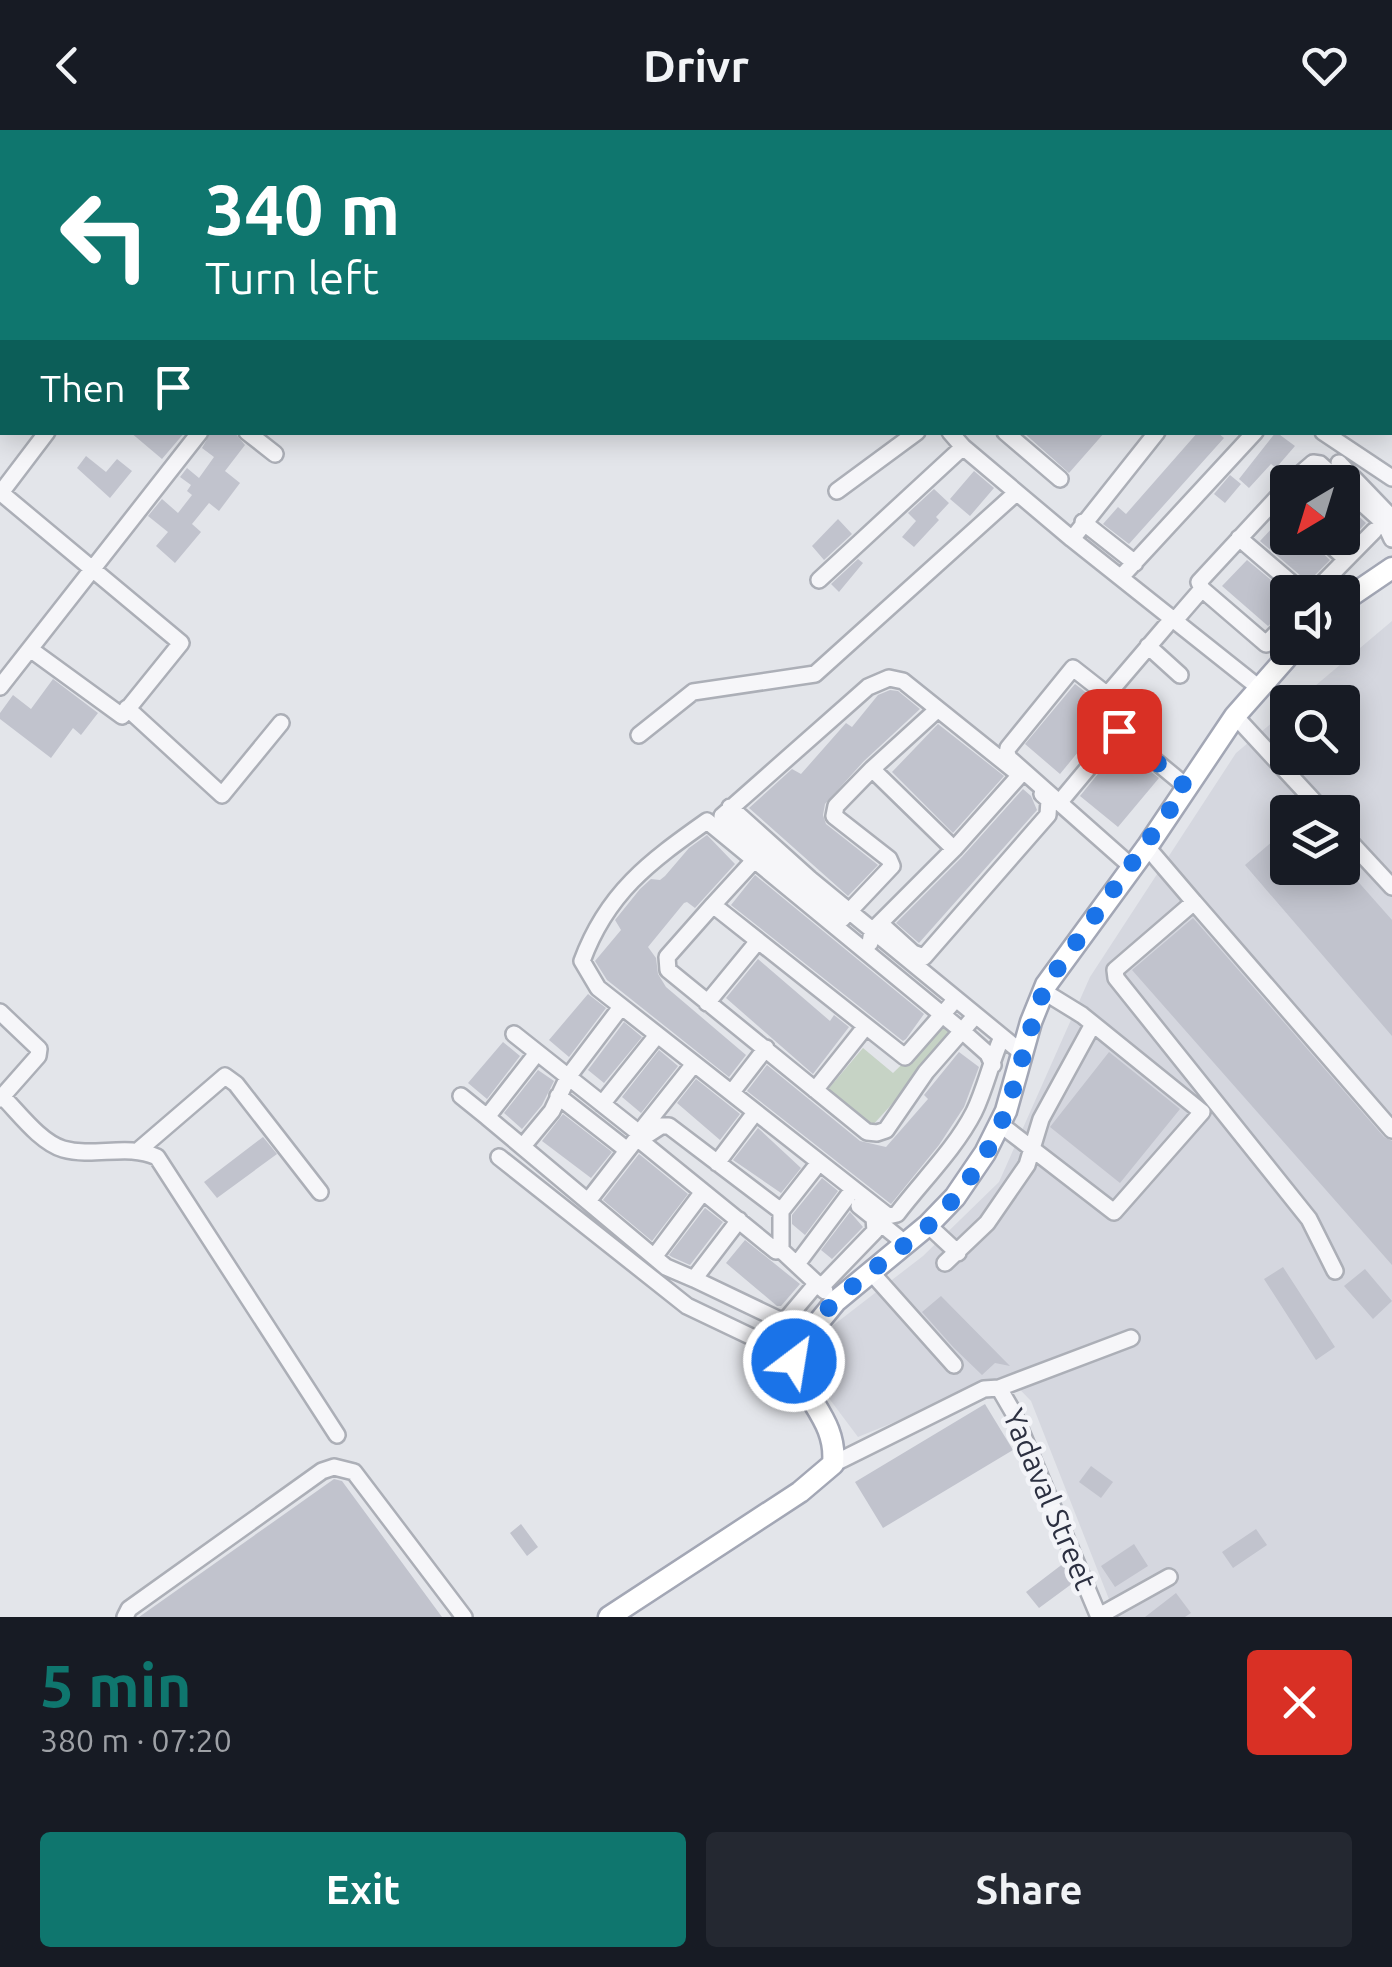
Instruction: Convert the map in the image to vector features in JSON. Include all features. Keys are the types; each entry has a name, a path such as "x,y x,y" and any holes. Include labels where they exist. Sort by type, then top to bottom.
{"main road":[{"path":"1360,591 1392,568"},
{"path":"609,1617 800,1492 833,1464 835,1444 828,1424 797,1373 794,1352 812,1327 824,1290 871,1272 928,1226 955,1197 1000,1124 1043,992 1235,716 1279,665"}],"street":[{"path":"45,435 0,493 182,643 124,712"},
{"path":"0,687 198,435"},
{"path":"251,435 275,454"},
{"path":"837,492 913,435"},
{"path":"952,435 1072,539 1122,576 1171,622 1258,687"},
{"path":"1009,435 1060,479"},
{"path":"1072,539 1155,435"},
{"path":"1122,576 1252,435"},
{"path":"1328,435 1392,478"},
{"path":"819,580 962,447"},
{"path":"1339,463 1392,518"},
{"path":"639,735 693,692 816,674 1016,492"},
{"path":"1360,501 1385,524 1392,539"},
{"path":"1270,508 1198,582 1202,590 1266,644 1270,640"},
{"path":"1083,522 1135,563"},
{"path":"1331,575 1374,532"},
{"path":"1239,538 1282,575"},
{"path":"1342,555 1346,558"},
{"path":"1107,694 1202,590"},
{"path":"1148,646 1180,675"},
{"path":"30,649 124,712 222,794 281,723"},
{"path":"1060,803 1119,731 1128,712 1071,668 1006,752 1060,803 1132,866"},
{"path":"874,932 924,957 1048,814 1049,800 902,681 889,678 868,686 722,816 949,1007 1020,1058"},
{"path":"848,912 890,870 891,863 839,821 834,810 938,709"},
{"path":"1235,716 1308,795"},
{"path":"1119,731 1186,787"},
{"path":"872,770 954,849"},
{"path":"874,932 1020,775"},
{"path":"733,804 848,912"},
{"path":"949,1007 874,932 848,912 761,852 706,821 618,894 595,926 582,961 598,988 891,1216 897,1214 962,1132 993,1065 999,1042"},
{"path":"1147,847 1392,1130"},
{"path":"761,852 667,957 666,964 674,976 867,1132 882,1132 969,1023"},
{"path":"1360,852 1392,887"},
{"path":"1194,902 1115,970 1116,978 1308,1219 1336,1272"},
{"path":"713,906 905,1057 949,1007"},
{"path":"707,1003 758,941"},
{"path":"588,987 906,1244"},
{"path":"1000,1124 1114,1212 1202,1112 1093,1024 1043,992"},
{"path":"523,1146 552,1111 568,1077 618,1011"},
{"path":"0,1012 39,1049 38,1056 1,1098 62,1149 90,1152 140,1148 158,1156 337,1435"},
{"path":"969,1023 993,1065"},
{"path":"928,1226 951,1258 987,1222 1026,1165 1041,1118 1093,1024"},
{"path":"815,1090 866,1026"},
{"path":"514,1034 639,1133 648,1136 661,1126 669,1126 781,1211"},
{"path":"602,1104 654,1040"},
{"path":"732,1092 766,1048"},
{"path":"488,1116 536,1053"},
{"path":"639,1133 690,1069"},
{"path":"140,1148 225,1076 236,1084 320,1192"},
{"path":"462,1096 666,1266 784,1322 812,1327"},
{"path":"558,1096 627,1150"},
{"path":"717,1162 751,1118"},
{"path":"588,1201 637,1138 776,1251 781,1250"},
{"path":"500,1157 687,1306 775,1348 794,1352"},
{"path":"814,1169 781,1211 781,1250 824,1290"},
{"path":"654,1257 702,1193"},
{"path":"796,1264 848,1196"},
{"path":"784,1322 824,1290 875,1231 874,1218"},
{"path":"694,1279 739,1220"},
{"path":"871,1272 954,1364"},
{"path":"999,1388 1131,1338"},
{"name":"Yadaval Street","path":"833,1464 984,1389 999,1388 1013,1412 1099,1616"},
{"path":"125,1617 129,1610 322,1471 334,1467 354,1472 464,1617"},
{"path":"1099,1616 1169,1577"}],"shaded area":[{"path":"1392,621 1392,1617 1116,1617 1031,1401 1007,1376 858,1437 807,1369 818,1337 923,1256 999,1182 1090,977 1236,753 1270,724 1270,775 1360,775 1360,685 1316,685 1340,665 1360,665 1360,648"}],"green space":[{"path":"944,1024 955,1035 871,1127 824,1094 863,1048 893,1073"}],"building":[{"path":"134,435 182,435 162,459"},
{"path":"209,435 237,435 245,445 225,471 240,483 219,511 209,503 192,524 201,532 175,563 156,546 168,532 148,516 162,499 178,513 192,495 187,491 191,485 180,477 187,468 199,478 214,457 202,448"},
{"path":"1026,435 1102,435 1069,473"},
{"path":"1195,435 1224,438 1129,544 1103,524 1118,507 1126,514"},
{"path":"1274,435 1295,446 1279,465 1271,464 1249,488 1239,479"},
{"path":"86,456 106,472 117,459 132,471 110,498 77,468"},
{"path":"974,471 994,488 970,516 950,499"},
{"path":"1230,475 1241,484 1225,503 1214,494"},
{"path":"934,489 949,503 914,547 902,537 916,521 908,513"},
{"path":"838,519 852,534 824,560 812,546"},
{"path":"1270,530 1270,550 1260,541"},
{"path":"1276,555 1325,555 1330,560 1315,575 1300,575"},
{"path":"858,559 863,563 839,592 831,584"},
{"path":"1247,560 1270,579 1270,624 1268,626 1222,586"},
{"path":"53,679 98,713 81,735 73,728 51,758 0,719 0,713 13,695 31,709"},
{"path":"1075,684 1111,712 1060,774 1025,744"},
{"path":"898,691 920,709 825,804 826,824 878,865 848,896 749,808 792,769 801,774 846,723 852,727 878,695"},
{"path":"938,724 1004,776 953,833 892,772"},
{"path":"1120,747 1159,778 1118,827 1080,796"},
{"path":"1023,789 1037,810 919,943 896,923"},
{"path":"707,835 735,864 695,908 684,903 648,947 666,987 746,1055 729,1077 607,980 595,961 621,930 615,920 640,889 651,879 665,876 689,848"},
{"path":"1270,843 1270,885 1360,884 1392,920 1392,1036 1245,865"},
{"path":"755,875 924,1014 906,1039 903,1041 731,905"},
{"path":"1193,918 1384,1137 1392,1141 1392,1265 1132,970"},
{"path":"758,959 830,1021 834,1015 849,1027 813,1074 726,998"},
{"path":"588,994 606,1008 569,1057 549,1040"},
{"path":"624,1022 642,1037 604,1083 588,1070"},
{"path":"503,1042 520,1056 487,1099 468,1083"},
{"path":"659,1050 678,1066 641,1113 622,1097"},
{"path":"959,1052 979,1067 964,1107 891,1204 747,1091 767,1065 860,1141 886,1147 928,1099 924,1095"},
{"path":"1109,1052 1180,1109 1120,1183 1050,1127"},
{"path":"538,1070 554,1081 542,1105 522,1129 504,1113"},
{"path":"696,1079 740,1114 720,1140 677,1103"},
{"path":"563,1114 612,1152 591,1178 542,1141"},
{"path":"758,1128 801,1168 781,1193 733,1160"},
{"path":"263,1137 277,1154 217,1198 204,1182"},
{"path":"639,1154 688,1194 652,1241 603,1200"},
{"path":"822,1178 838,1191 805,1235 792,1224 792,1215"},
{"path":"705,1208 723,1222 690,1265 669,1255"},
{"path":"850,1212 863,1227 832,1259 821,1250"},
{"path":"745,1240 800,1284 781,1306 726,1263"},
{"path":"1283,1267 1335,1347 1316,1360 1264,1279"},
{"path":"1365,1269 1392,1301 1373,1319 1344,1286"},
{"path":"941,1296 1010,1366 995,1363 982,1375 954,1348 922,1312"},
{"path":"985,1404 1013,1450 883,1528 855,1482"},
{"path":"1091,1466 1113,1482 1101,1498 1079,1482"},
{"path":"334,1479 342,1481 442,1617 139,1617"},
{"path":"521,1524 538,1547 527,1556 510,1533"},
{"path":"1256,1529 1267,1545 1233,1568 1222,1552"},
{"path":"1134,1544 1148,1566 1115,1587 1101,1566"},
{"path":"1064,1563 1073,1583 1039,1608 1026,1592"},
{"path":"1176,1593 1191,1613 1185,1617 1145,1617"}],"route":[{"path":"794,1361 794,1352 802,1340 836,1301 928,1226 955,1197 985,1153 1006,1111 1046,985 1186,787 1119,731"}]}
